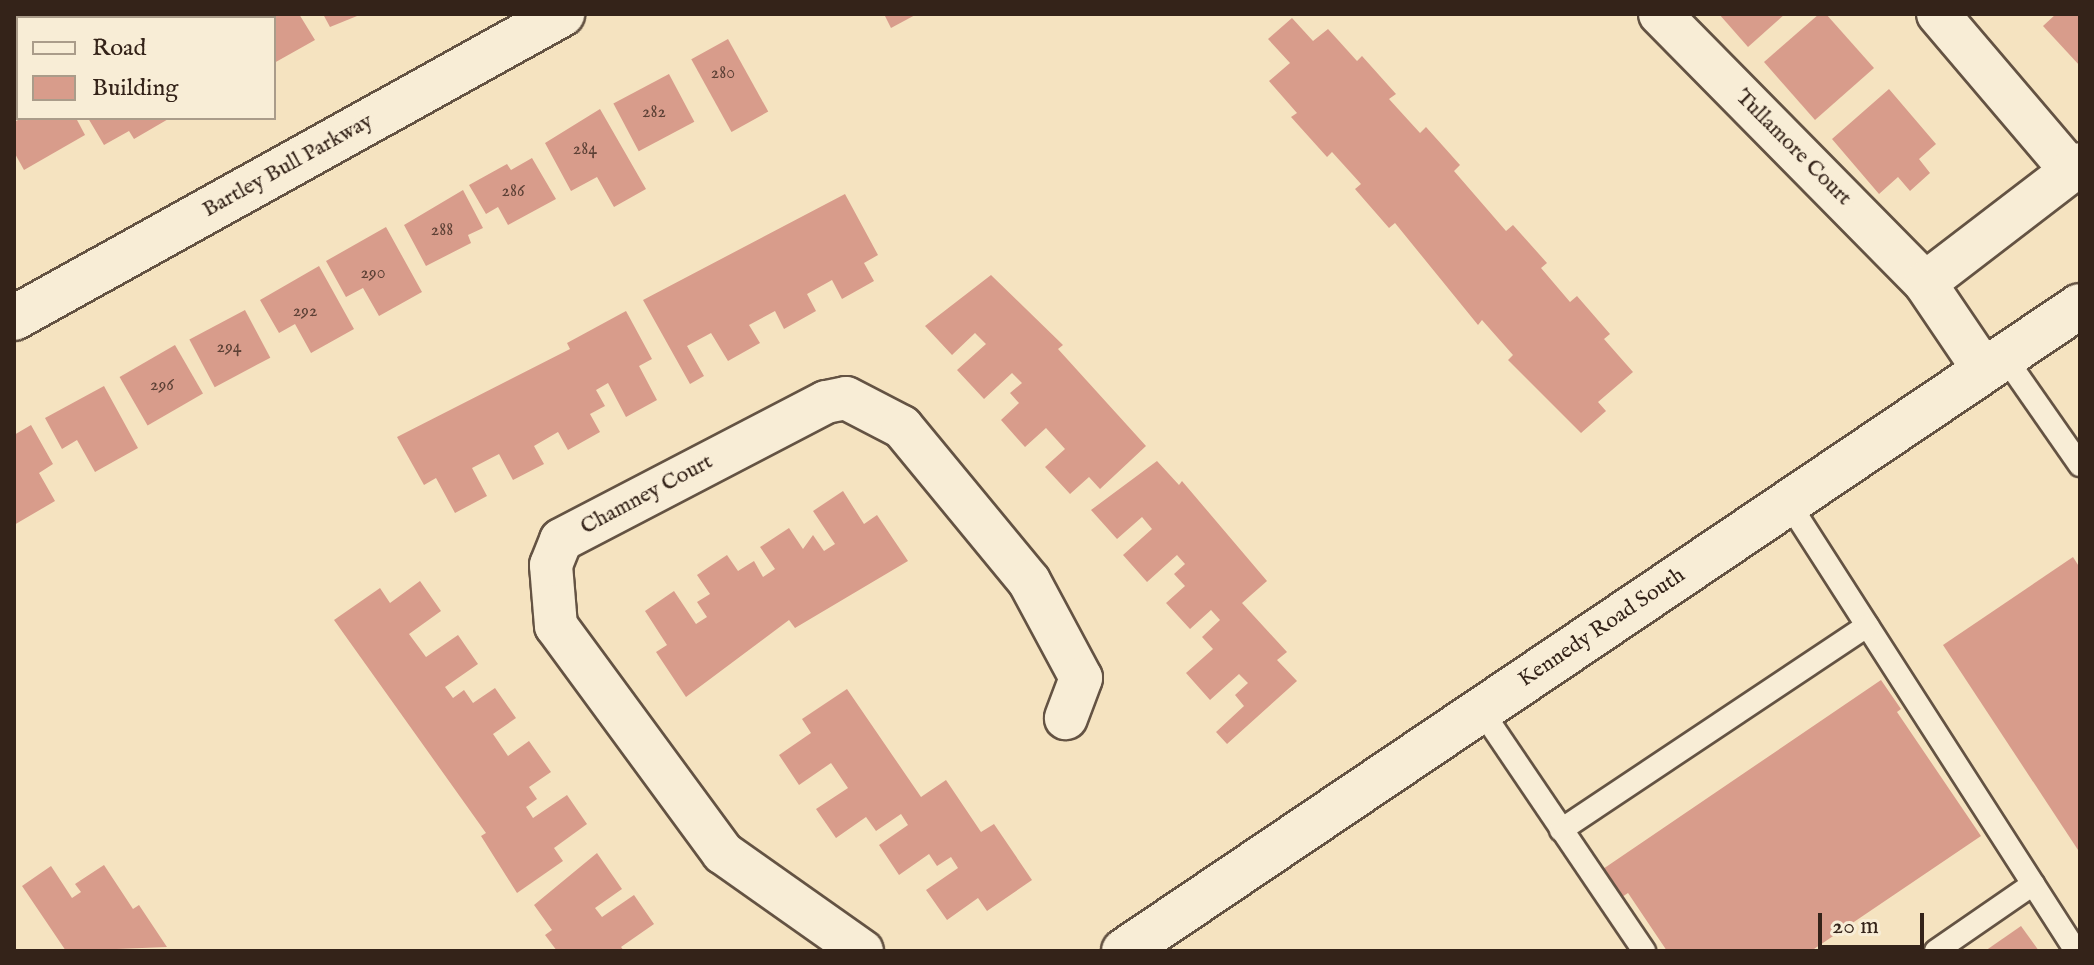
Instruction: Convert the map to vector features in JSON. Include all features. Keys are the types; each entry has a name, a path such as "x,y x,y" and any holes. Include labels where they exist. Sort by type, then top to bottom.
{"main road":[{"name":"Bartley Bull Parkway","path":"14,318 562,14"},
{"name":"Kennedy Road South","path":"1124,951 2080,306"}],"street":[{"name":"Tullamore Court","path":"1660,14 1925,283 1994,363"},
{"path":"1925,283 2076,167 1938,14"},
{"name":"Chamney Court","path":"862,951 723,853 574,651 556,626 551,591 551,565 561,540 826,402 846,398 902,427 1029,581 1081,678 1066,718"}],"lane":[{"path":"1994,363 2080,465"},
{"path":"1788,502 2076,951"},
{"path":"1561,830 1867,626"},
{"path":"1481,710 1644,951"},
{"path":"1936,951 2033,884"}],"building":[{"path":"222,14 299,14 315,40 276,62 276,16"},
{"path":"323,14 362,14 330,27"},
{"path":"884,14 917,14 891,28"},
{"path":"1719,14 1785,14 1748,47"},
{"path":"1819,14 1826,14 1874,68 1815,120 1764,62"},
{"path":"2056,14 2080,14 2080,66 2043,26"},
{"path":"1292,18 1313,41 1328,29 1357,61 1362,56 1396,94 1389,99 1420,133 1426,127 1460,165 1454,171 1506,231 1513,225 1547,263 1541,268 1570,302 1577,296 1610,334 1604,339 1633,372 1598,402 1606,411 1581,433 1508,360 1513,355 1482,320 1478,325 1395,223 1389,228 1355,189 1361,184 1332,152 1327,157 1291,117 1297,113 1269,81 1290,63 1268,39"},
{"path":"728,39 768,112 732,132 691,59"},
{"path":"669,74 694,122 639,151 613,104"},
{"path":"1889,89 1936,144 1919,159 1930,173 1910,191 1898,177 1879,194 1832,139"},
{"path":"600,109 646,189 614,207 597,177 571,191 545,143"},
{"path":"77,120 85,135 24,170 14,152 14,122"},
{"path":"89,120 167,120 134,139 129,131 104,145"},
{"path":"532,158 556,199 508,225 498,207 486,214 469,185 507,164 511,170"},
{"path":"463,190 483,228 468,235 471,243 426,266 404,225"},
{"path":"845,194 878,255 864,263 874,281 842,299 832,280 807,294 816,311 784,329 775,311 749,325 760,343 728,361 711,333 687,346 704,376 690,384 643,300"},
{"path":"386,227 422,292 379,316 363,288 346,297 326,261"},
{"path":"319,266 354,329 311,353 295,324 279,333 260,300"},
{"path":"991,275 1063,345 1058,349 1146,446 1100,489 1089,477 1070,494 1045,467 1065,449 1046,428 1025,447 1001,420 1019,403 1010,393 1022,383 1012,373 984,399 957,370 986,344 975,333 952,355 925,326"},
{"path":"245,310 270,358 215,387 189,340"},
{"path":"626,311 652,359 639,366 657,400 626,417 608,383 596,390 605,406 590,414 600,432 568,450 558,432 534,446 544,464 513,480 499,454 472,468 487,496 455,513 436,478 424,485 397,437 570,349 567,343"},
{"path":"175,345 203,393 148,425 120,377"},
{"path":"104,386 138,448 95,472 77,440 62,449 45,418"},
{"path":"31,425 53,464 39,473 55,501 14,525 14,435"},
{"path":"1157,461 1179,485 1182,481 1267,581 1242,603 1287,652 1277,660 1297,681 1227,744 1216,732 1244,706 1235,695 1248,683 1239,674 1210,700 1186,673 1213,649 1202,637 1220,620 1211,610 1190,629 1166,603 1185,586 1174,574 1185,564 1177,555 1147,582 1123,555 1152,529 1142,517 1117,539 1091,510"},
{"path":"843,491 864,524 877,515 908,561 795,628 789,620 686,697 656,652 667,645 645,611 674,591 696,624 707,617 697,602 710,594 697,575 727,555 738,571 754,561 763,577 775,569 760,547 789,528 803,549 813,535 824,551 835,544 813,511"},
{"path":"2073,557 2080,568 2080,853 1943,645"},
{"path":"420,581 441,611 409,634 426,657 458,635 478,664 445,687 453,698 464,690 473,703 495,688 516,718 493,734 508,756 529,741 551,772 529,787 537,799 526,807 533,818 567,795 587,824 554,848 563,861 517,893 481,836 486,833 334,620 380,588 390,603"},
{"path":"1881,680 1901,709 1897,712 1981,836 1811,951 1667,951 1628,893 1622,897 1603,869"},
{"path":"847,689 921,797 946,780 981,832 994,824 1032,880 987,911 978,898 947,920 926,890 958,868 951,857 937,866 929,854 899,875 879,845 908,825 901,814 876,831 866,817 836,838 816,809 848,788 831,763 799,785 779,755 811,733 802,719"},
{"path":"597,853 622,889 595,908 602,917 634,895 654,924 621,947 624,951 557,951 545,935 552,930 534,905"},
{"path":"104,865 133,909 139,905 167,947 66,951 22,886 51,866 72,898 81,892 75,884"},
{"path":"2021,926 2039,951 1985,951"}]}
